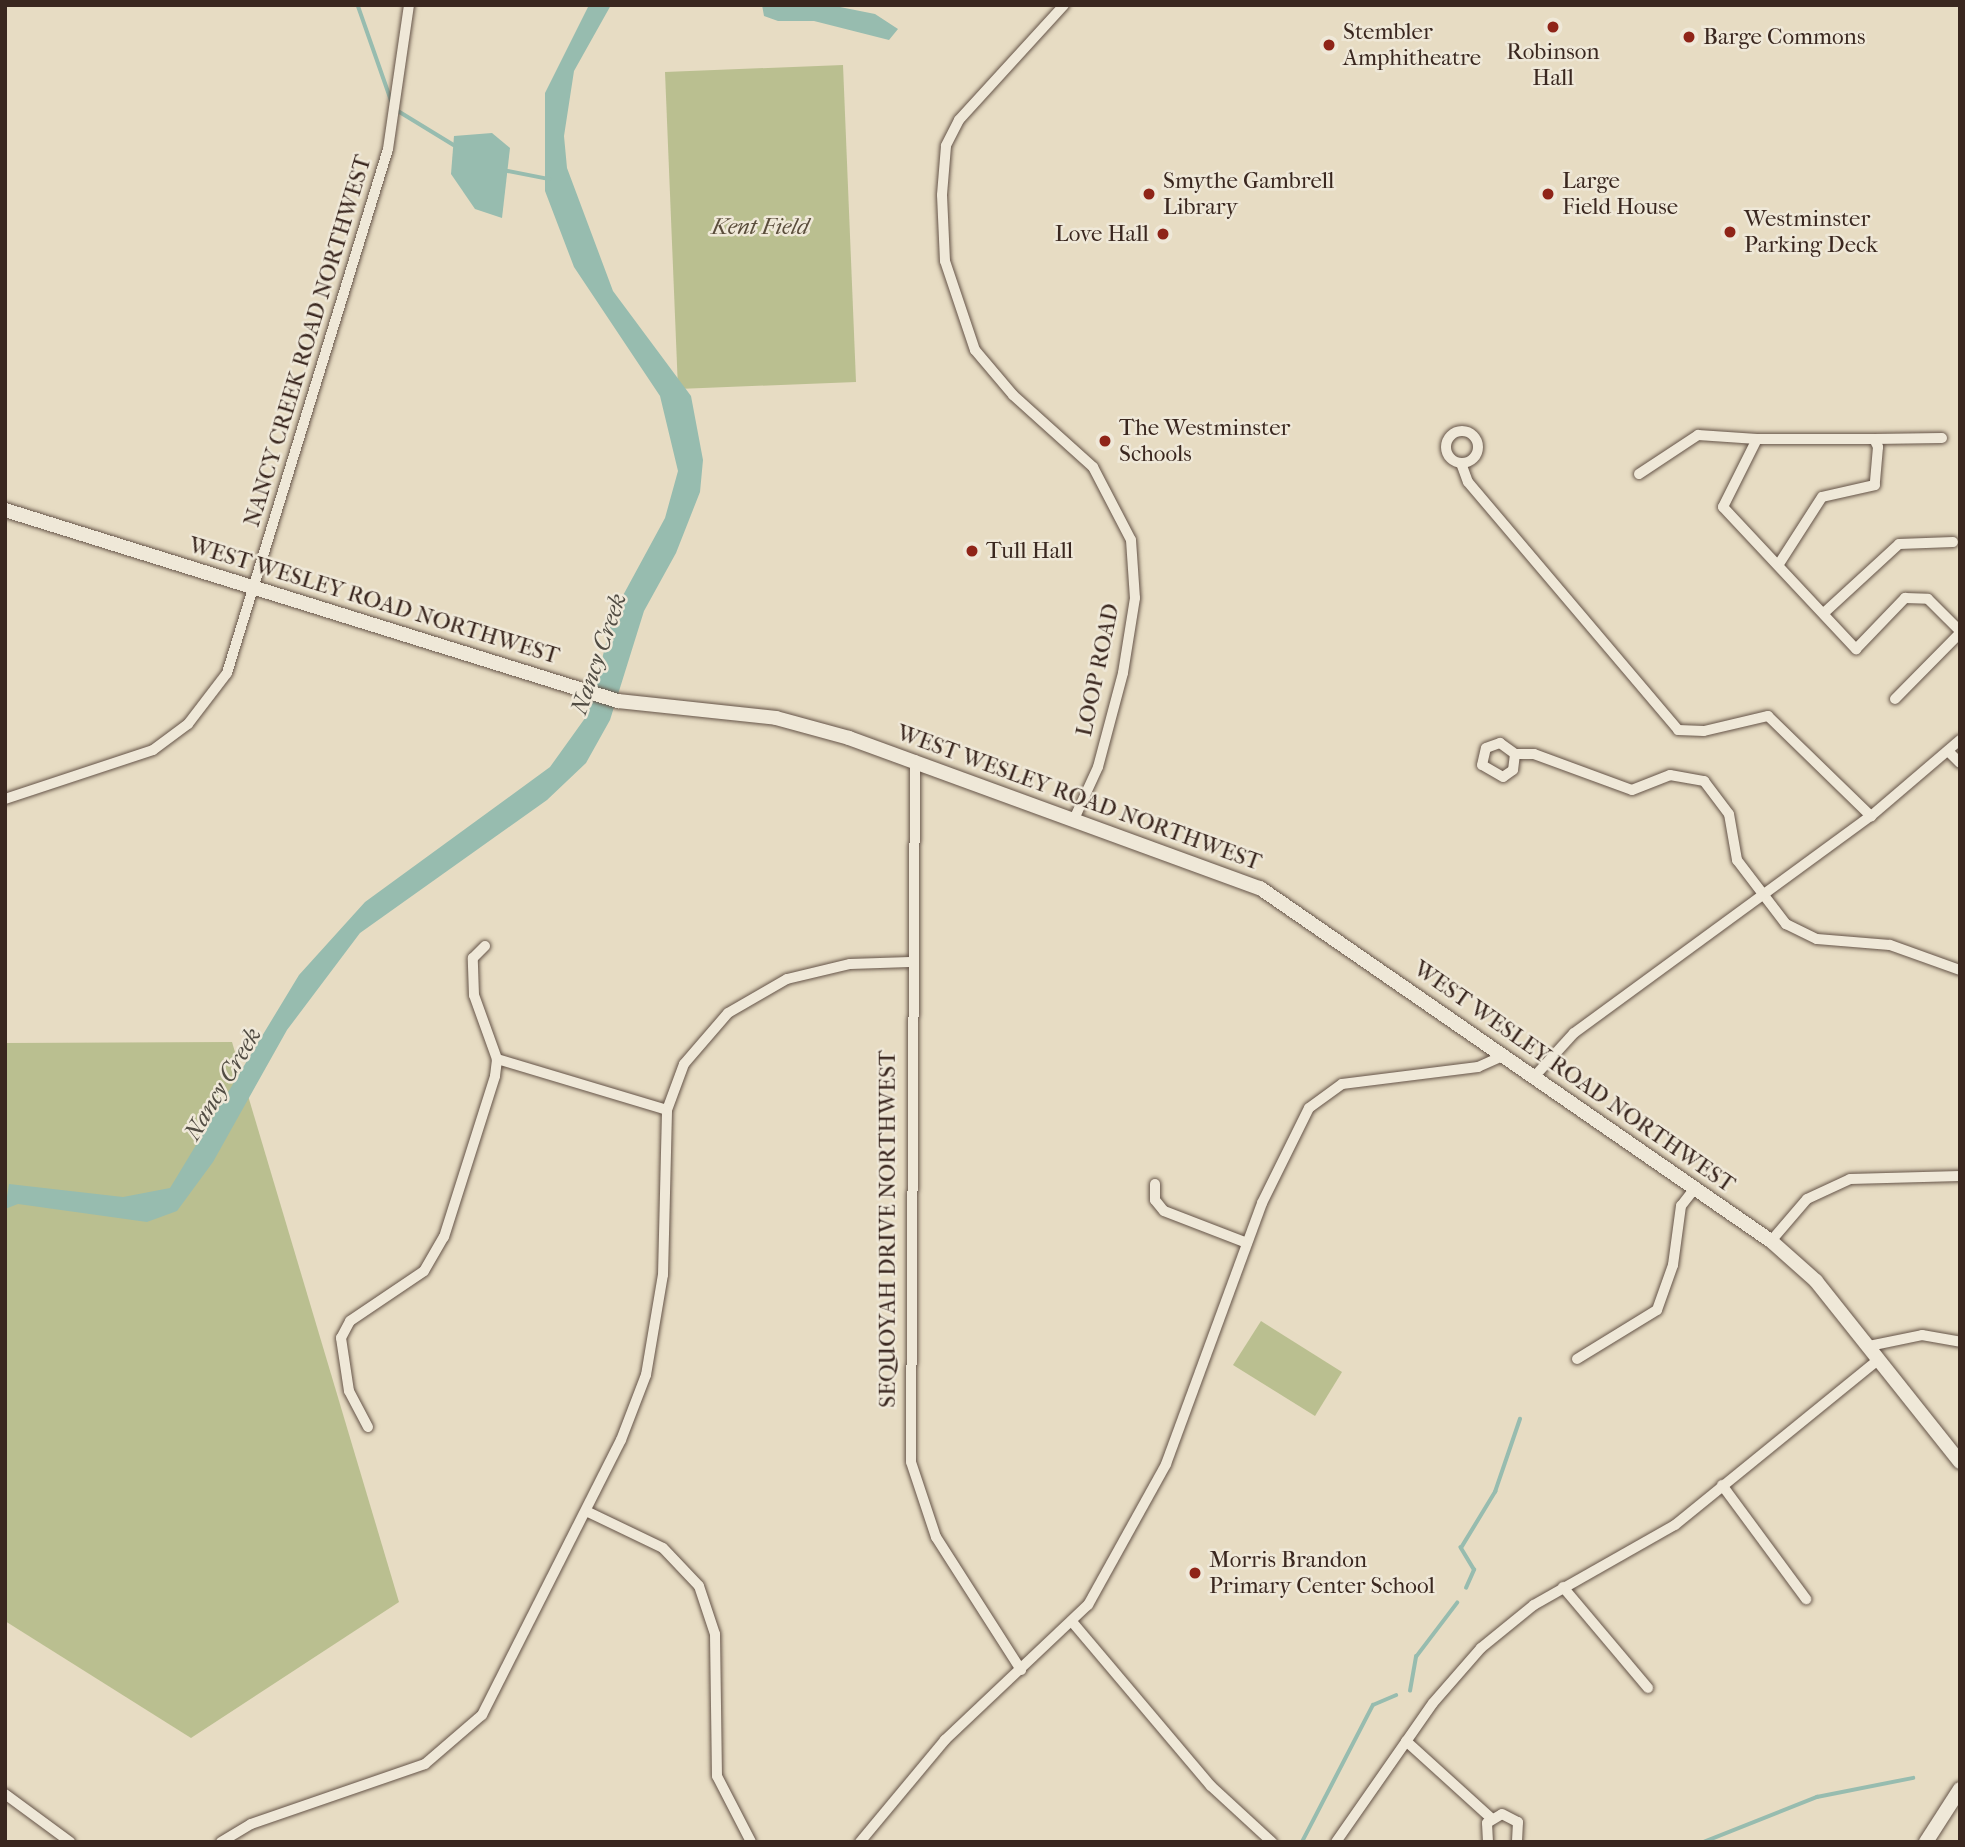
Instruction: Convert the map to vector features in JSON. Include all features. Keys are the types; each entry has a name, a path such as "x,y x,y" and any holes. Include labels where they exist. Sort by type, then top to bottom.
{"street":[{"name":"NANCY CREEK ROAD NORTHWEST","path":"5,799 133,760 182,729 227,673 388,149 409,5"},
{"name":"LOOP ROAD","path":"1064,5 959,120 946,146 942,195 945,261 975,350 1013,395 1093,467 1131,540 1135,598 1122,673 1098,767 1075,817"},
{"path":"1639,474 1698,435 1757,439 1942,438"},
{"path":"1757,439 1723,507 1825,612 1856,649 1905,598 1928,599 1960,632 1895,699"},
{"path":"1779,564 1822,498 1875,485 1874,439"},
{"path":"1461,463 1468,482 1678,730 1704,731 1768,716 1871,816"},
{"name":"WEST WESLEY ROAD NORTHWEST","path":"5,510 590,692 647,707 776,718 915,760 1075,817 1260,888 1772,1241 1816,1281 1960,1462"},
{"path":"1825,612 1899,544 1953,542"},
{"path":"1534,1077 1574,1033 1871,816 1960,740"},
{"path":"1948,751 1960,763"},
{"path":"1515,754 1534,754 1632,790 1685,774 1704,781 1720,795 1737,860 1786,924 1804,934 1890,945 1960,970"},
{"name":"SEQUOYAH DRIVE NORTHWEST","path":"915,760 910,962 911,1462 936,1537 1021,1670"},
{"path":"368,1427 349,1391 344,1329 432,1261 485,1121 497,1059 474,995 473,958 485,946"},
{"path":"221,1842 251,1824 408,1773 463,1737 498,1691 633,1413 656,1336 667,1110 693,1049 741,1003 819,968 910,962"},
{"path":"860,1842 945,1740 1074,1624 1166,1464 1247,1243 1297,1125 1324,1094 1368,1077 1478,1068 1503,1056"},
{"path":"497,1059 667,1110"},
{"path":"1772,1241 1807,1199 1850,1179 1960,1176"},
{"path":"1155,1184 1155,1200 1164,1211 1247,1243"},
{"path":"1577,1359 1657,1310 1674,1265 1681,1206 1695,1188"},
{"path":"1869,1346 1922,1335 1960,1342"},
{"path":"1336,1842 1406,1741 1481,1648 1563,1587 1653,1539 1880,1359"},
{"path":"1722,1486 1806,1600"},
{"path":"586,1511 663,1548 699,1586 715,1634 717,1776 751,1842"},
{"path":"1563,1587 1647,1688"},
{"path":"1074,1624 1202,1776 1272,1842"},
{"path":"1406,1741 1491,1818 1514,1818 1517,1842"},
{"path":"1926,1842 1960,1789"},
{"path":"5,1794 70,1842"},
{"path":"1488,1842 1491,1818"}],"green space":[{"name":"Kent Field","path":"843,65 856,382 678,389 665,72"},
{"path":"232,1042 399,1602 191,1738 5,1621 5,1043"},
{"path":"1261,1321 1342,1372 1315,1416 1233,1365"}],"water":[{"path":"589,5 611,5 574,71 564,136 567,168 613,291 691,396 703,460 700,492 676,553 644,611 610,720 586,763 547,800 360,933 287,1030 213,1162 177,1211 147,1222 18,1204 5,1209 9,1184 123,1197 170,1188 299,975 365,902 550,767 588,714 614,612 665,518 678,471 660,396 574,267 545,191 545,93"},
{"path":"762,5 830,5 875,14 898,29 889,40 814,21 778,21 764,16"},
{"path":"492,133 510,148 502,218 475,209 451,174 454,136"}],"waterway":[{"path":"358,5 392,102"},
{"path":"395,109 454,145"},
{"path":"508,171 549,179"},
{"path":"1466,1588 1474,1570 1461,1548 1495,1492 1520,1419"},
{"path":"1410,1691 1416,1657 1457,1603"},
{"path":"1302,1842 1373,1705 1396,1695"},
{"path":"1704,1842 1817,1797 1913,1778"}],"place":[{"name":"Robinson Hall","path":"1553,27"},
{"name":"Barge Commons","path":"1689,37"},
{"name":"Stembler Amphitheatre","path":"1329,45"},
{"name":"Smythe Gambrell Library","path":"1149,194"},
{"name":"Large Field House","path":"1548,194"},
{"name":"Westminster Parking Deck","path":"1730,232"},
{"name":"Love Hall","path":"1163,234"},
{"name":"The Westminster Schools","path":"1105,441"},
{"name":"Tull Hall","path":"972,551"},
{"name":"Morris Brandon Primary Center School","path":"1195,1573"}],"water label":[{"name":"Nancy Creek","path":"599,654"},
{"name":"Nancy Creek","path":"223,1084"}]}
